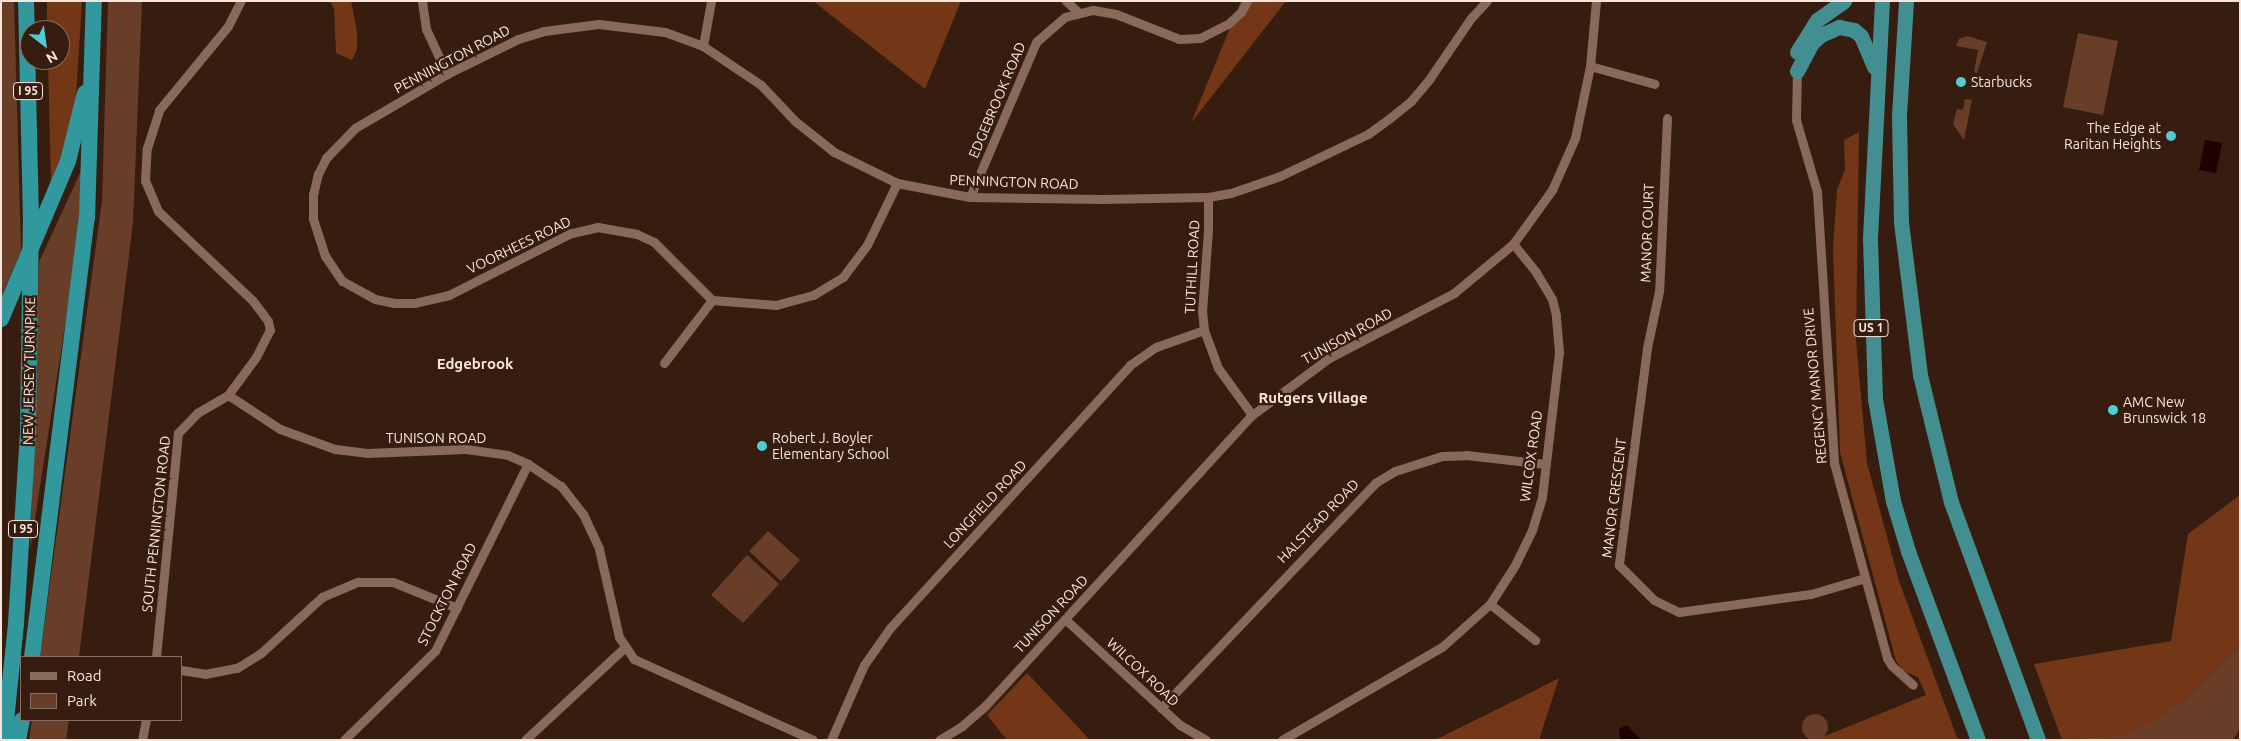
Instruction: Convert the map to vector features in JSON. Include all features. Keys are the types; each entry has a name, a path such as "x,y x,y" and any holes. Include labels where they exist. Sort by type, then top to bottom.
{"highway":[{"name":"NEW JERSEY TURNPIKE","path":"4,740 16,623 28,431 31,220 26,1"},
{"path":"1,319 68,161 83,108 93,1"},
{"path":"32,656 88,209 93,1"},
{"path":"1797,71 1798,48 1807,33 1817,20 1844,1"},
{"name":"US 1","path":"1882,1 1876,85 1870,298 1875,398 1893,500 1942,646 1978,740"},
{"path":"1906,1 1900,176 1901,222 1913,327 1928,417 1940,461 1991,618 2038,740"},
{"path":"1797,71 1804,55 1821,35 1839,27 1847,27 1866,42 1876,85"},
{"path":"18,740 22,721"}],"street":[{"name":"SOUTH PENNINGTON ROAD","path":"156,656 178,433 197,413 228,396 268,337 268,320 252,300 158,211 145,181 145,164 150,132 159,110 228,26 241,1"},
{"path":"422,1 426,28 447,74"},
{"path":"703,46 711,1"},
{"path":"1066,1 1078,12"},
{"name":"EDGEBROOK ROAD","path":"970,197 1036,42 1065,17 1078,12 1093,10 1116,14 1179,39 1200,38 1228,24 1241,12 1247,1"},
{"name":"PENNINGTON ROAD","path":"325,256 316,237 313,195 326,158 355,128 447,74 518,39 572,26 600,24 635,27 665,32 703,46 761,85 795,121 834,152 898,183 970,197 1208,197 1231,194 1280,176 1368,134 1411,101 1471,18 1487,1"},
{"name":"TUNISON ROAD","path":"939,740 975,716 1252,415 1329,358 1454,293 1513,244 1534,217 1564,167 1575,138 1590,66 1596,1"},
{"path":"1590,66 1655,84"},
{"name":"REGENCY MANOR DRIVE","path":"1797,71 1795,110 1798,128 1817,192 1834,463 1887,658 1892,666 1913,685"},
{"name":"MANOR COURT","path":"1647,348 1659,291 1660,231 1667,118"},
{"path":"664,363 712,300 776,305 829,288 849,270 868,246 898,183"},
{"name":"TUTHILL ROAD","path":"1208,197 1208,230 1202,311 1204,330 1218,368 1252,415"},
{"name":"VOORHEES ROAD","path":"325,256 342,280 355,290 394,303 414,303 449,295 572,233 598,227 617,229 654,242 712,300"},
{"name":"WILCOX ROAD","path":"1282,740 1442,647 1490,604 1515,565 1532,530 1542,497 1559,352 1556,315 1546,286 1513,244"},
{"name":"LONGFIELD ROAD","path":"832,740 864,665 890,628 1130,366 1156,348 1204,330"},
{"name":"MANOR CRESCENT","path":"1647,348 1618,565 1626,576 1654,600 1679,612 1811,594 1865,578"},
{"name":"TUNISON ROAD","path":"228,396 280,430 335,450 367,453 490,451 528,464 561,486 584,514 599,549 616,628 624,648 645,666 813,740"},
{"name":"HALSTEAD ROAD","path":"1161,708 1374,483 1395,471 1442,456 1466,455 1545,464"},
{"name":"STOCKTON ROAD","path":"344,740 426,662 457,608 528,464"},
{"path":"182,670 221,674 237,668 262,653 322,597 358,582 376,580 402,584 457,608"},
{"path":"1490,604 1535,640"},
{"name":"WILCOX ROAD","path":"1065,619 1180,725 1206,740"},
{"path":"525,740 624,648"},
{"path":"142,740 146,721"}],"green space":[{"path":"1,1 14,1 21,251 1,297"},
{"path":"108,1 142,1 133,223 79,656 40,656 102,201"},
{"path":"2078,33 2118,41 2103,115 2063,107"},
{"path":"1967,36 1987,42 1977,73 1974,72 1978,50 1956,46 1959,39"},
{"path":"1965,99 1972,100 1964,140 1953,124 1957,109 1963,110"},
{"path":"82,169 77,248 30,551 39,262"},
{"path":"768,531 800,560 781,581 749,551"},
{"path":"747,555 779,584 743,623 711,595"},
{"path":"2240,646 2240,728 2233,740 2075,740 2183,703"},
{"path":"1815,714 1825,717 1828,727 1825,737 1815,740 1805,737 1802,727 1805,717"},
{"path":"32,721 69,721 66,740 29,740"}],"shaded area":[{"path":"47,1 82,1 75,113 51,188 48,70 70,70 70,20 47,20"},
{"path":"330,1 351,1 357,31 357,49 352,60 336,53 334,9"},
{"path":"813,1 961,1 925,89"},
{"path":"1241,1 1286,1 1191,123"},
{"path":"1859,132 1856,340 1867,463 1899,581 1958,740 1815,740 1926,695 1918,677 1903,671 1896,661 1840,452 1833,249 1837,189 1845,170 1844,140"},
{"path":"2205,140 2222,143 2216,173 2199,170"},
{"path":"2240,495 2240,646 2183,703 2128,735 2062,740 2034,664 2171,641 2188,534"},
{"path":"1027,673 1090,740 1007,740 987,715"},
{"path":"1559,678 1539,740 1435,740 1528,694"},
{"path":"1627,725 1643,740 1620,740 1619,729"}],"place":[{"name":"Starbucks","path":"1961,82"},
{"name":"The Edge at Raritan Heights","path":"2171,136"},
{"name":"AMC New Brunswick 18","path":"2113,410"},
{"name":"Robert J. Boyler Elementary School","path":"762,446"}],"district":[{"name":"Edgebrook","path":"475,364"},
{"name":"Rutgers Village","path":"1313,398"}]}
